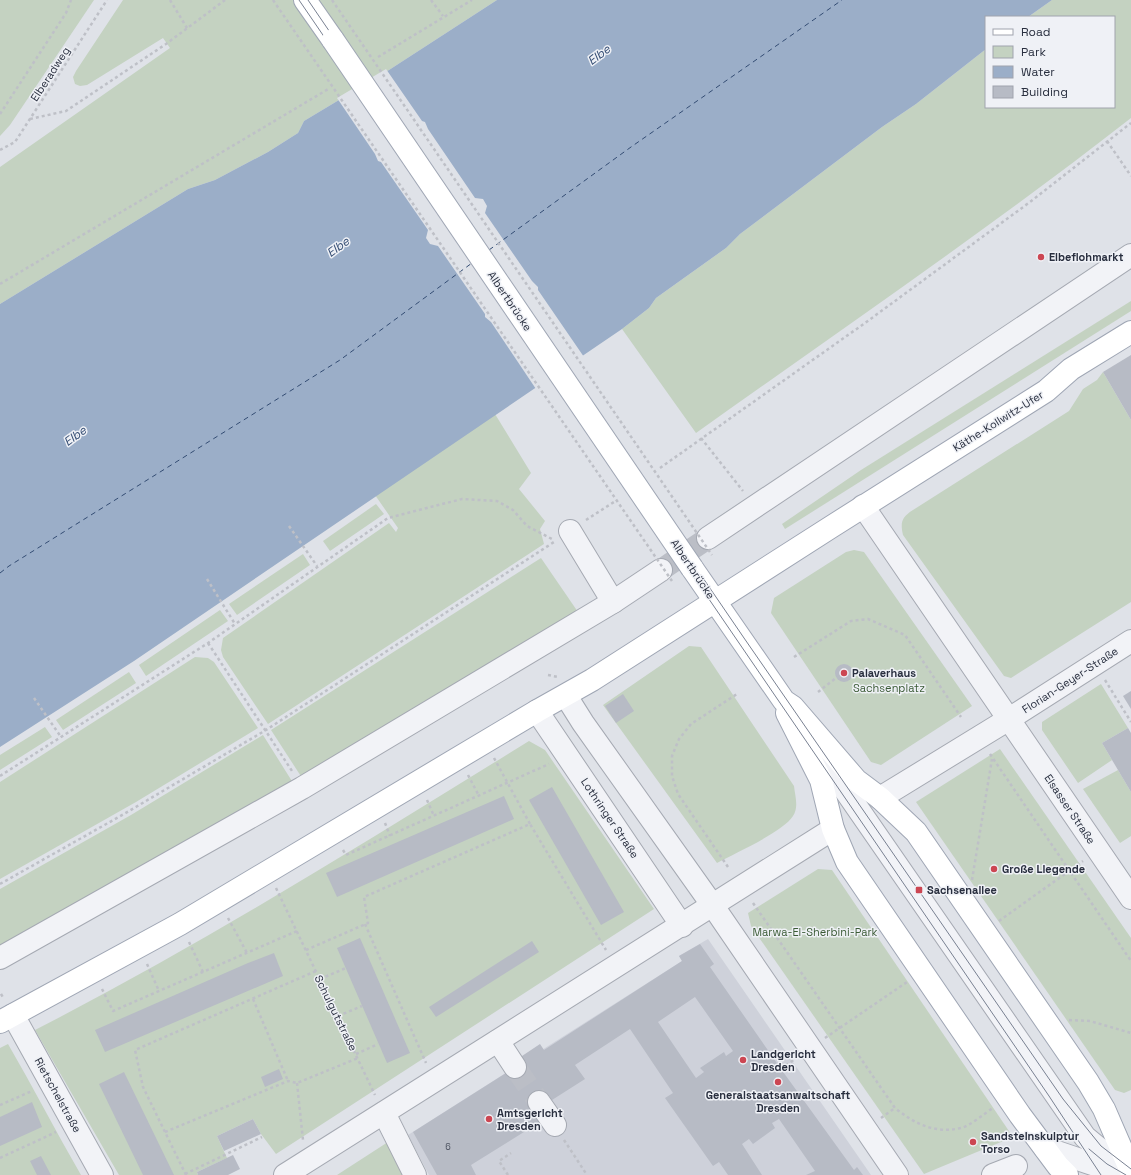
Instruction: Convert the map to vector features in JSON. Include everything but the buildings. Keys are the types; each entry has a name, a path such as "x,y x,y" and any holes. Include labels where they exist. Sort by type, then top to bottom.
{"main road":[{"name":"Albertbrücke","path":"305,0 715,602"},
{"name":"Käthe-Kollwitz-Ufer","path":"863,506 1046,391 1071,369 1131,332"},
{"path":"7,1018 180,924 537,711 566,696 863,506"},
{"path":"715,602 784,701 793,707 856,780 880,798 916,832 1088,1082 1112,1126 1131,1171"},
{"path":"784,701 786,711 821,780 833,829 847,862 1020,1115 1063,1171"}],"street":[{"path":"710,546 754,507 1131,255"},
{"path":"863,506 1009,719 880,798"},
{"path":"570,531 613,602"},
{"path":"0,958 302,788 613,602 666,575"},
{"name":"Florian-Geyer-Straße","path":"1009,719 1131,641"},
{"path":"566,696 583,723 713,906 897,1175"},
{"path":"784,701 1085,1137 1131,1175"},
{"name":"Lothringer Straße","path":"537,711 682,926"},
{"name":"Elsasser Straße","path":"1009,719 1131,898"},
{"path":"285,1175 308,1169 384,1113 682,926 833,829"},
{"name":"Rietschelstraße","path":"7,1018 51,1082 102,1175"},
{"path":"498,1041 515,1067"},
{"path":"539,1102 555,1126"},
{"path":"384,1113 415,1175"},
{"path":"1045,1148 1126,1175"},
{"path":"397,1175 403,1151"},
{"path":"993,1175 1016,1166"}],"path":[{"path":"0,114 66,14 70,0"},
{"name":"Elberadweg","path":"0,150 15,142 107,0"},
{"path":"170,0 187,28"},
{"path":"30,119 66,111 187,28 225,0"},
{"path":"273,0 666,575"},
{"path":"332,0 710,546"},
{"path":"431,0 443,16"},
{"path":"378,57 443,16 472,0"},
{"path":"0,284 330,88"},
{"path":"0,109 6,106"},
{"path":"660,468 871,318 1030,202 1131,123"},
{"path":"1107,141 1131,176"},
{"path":"701,438 754,507"},
{"path":"0,776 208,643 388,518 462,499 497,501 513,510 527,526 556,541 266,730 124,814 0,884"},
{"path":"570,531 614,502"},
{"path":"289,526 317,566"},
{"path":"207,579 235,624"},
{"path":"794,657 851,621 868,619 905,635 961,717"},
{"path":"208,643 266,730 302,788"},
{"path":"818,692 836,678"},
{"path":"1104,679 1131,722"},
{"path":"728,867 678,794 672,776 672,756 679,739 692,724 737,694"},
{"path":"34,698 61,737"},
{"path":"485,743 530,824 616,967"},
{"path":"988,752 1131,961"},
{"path":"333,834 346,855 568,756"},
{"path":"460,758 479,796"},
{"path":"972,881 992,758"},
{"path":"306,950 368,922 364,897 530,824"},
{"path":"995,924 1085,859"},
{"name":"Schulgutstraße","path":"269,872 384,1113"},
{"path":"219,901 247,953"},
{"path":"753,903 895,1108 910,1120 931,1129 962,1128 997,1106"},
{"path":"180,924 203,972"},
{"path":"365,924 434,1082"},
{"path":"94,972 113,1011 297,931"},
{"path":"139,947 159,991"},
{"path":"320,979 346,968"},
{"path":"262,1137 185,1174 143,1087 135,1050 316,971"},
{"path":"820,1041 911,980"},
{"path":"253,999 288,1080"},
{"path":"338,1016 362,1006"},
{"path":"1066,1020 1090,1021 1131,1033"},
{"path":"356,1054 378,1044"},
{"path":"165,1132 288,1080 297,1083 358,1058"},
{"path":"781,1069 791,1062"},
{"path":"0,1105 51,1082"},
{"path":"297,1083 308,1169"},
{"path":"0,1158 74,1124"},
{"path":"555,1126 587,1175"},
{"path":"508,1175 499,1161 511,1153"}],"shaded area":[{"path":"708,939 871,1175 429,1175 408,1135 682,961 679,956"}],"green space":[{"path":"0,0 94,0 10,125 0,136"},
{"path":"123,0 497,0 389,70 304,121 298,133 268,152 215,180 188,189 0,304 0,167 170,48 163,38 87,85 80,86 75,84 73,77 76,71"},
{"path":"1052,0 1131,0 1131,118 970,239 696,433 622,329 649,308 656,298 726,248 740,234 882,127 916,104 985,50 985,108 1115,108 1115,16 1029,16"},
{"path":"1131,301 1131,311 785,529 782,524 861,470"},
{"path":"1103,372 1131,420 1131,602 1011,678 1004,676 903,535 902,523 906,515 913,510 1069,411 1083,389 1097,380"},
{"path":"495,414 531,473 519,489 545,521 540,529 544,544 268,724 223,657 221,650 223,638 389,523 396,532 398,528 375,495"},
{"path":"376,504 384,514 330,551 323,541"},
{"name":"Sachsenplatz","path":"854,550 864,552 972,706 881,765 871,762 771,613 774,598 846,552"},
{"path":"303,554 310,565 237,615 229,604"},
{"path":"541,558 578,612 304,781 271,730"},
{"path":"220,610 228,621 146,676 139,665"},
{"path":"689,646 701,647 794,786 796,798 795,813 788,822 769,835 717,863 603,705"},
{"path":"195,657 208,658 214,662 258,728 136,802 0,879 0,782"},
{"path":"129,672 136,683 63,730 56,720"},
{"path":"1101,684 1128,728 1102,743 1112,760 1078,783 1042,730 1042,722"},
{"path":"45,727 52,737 0,770 0,755"},
{"path":"263,735 295,786 0,950 0,889 131,815"},
{"path":"529,741 545,750 654,909 276,1154 261,1134 253,1119 217,1136 227,1158 197,1172 198,1175 119,1175 35,1030 98,997 223,927"},
{"path":"1000,749 1131,938 1131,1090 1124,1093 1115,1090 916,802"},
{"path":"1118,770 1131,792 1131,836 1120,843 1083,789"},
{"name":"Marwa-El-Sherbini-Park","path":"818,869 832,870 1013,1137 924,1174 751,926 748,913"},
{"path":"8,1044 81,1175 0,1175 0,1048"},
{"path":"388,1142 405,1175 337,1175"}],"water":[{"name":"Elbe","path":"497,0 1052,0 1029,16 985,16 985,50 916,104 882,127 740,234 726,248 656,298 649,308 622,329 134,661 0,747 0,304 188,189 215,180 268,152 298,133 304,121 389,70"}],"pier":[{"path":"386,69 422,121 425,122 428,129 475,198 483,199 487,206 485,213 532,281 538,287 538,290 584,357 536,389 491,322 485,317 485,314 438,246 430,244 426,238 428,230 381,162 378,161 375,154 337,98"}],"ferry route":[{"path":"489,250 631,147 842,0"},
{"path":"0,573 340,360 472,263"}],"tunnel":[{"path":"661,570 708,538"},
{"path":"515,1067 539,1102"}],"tram line":[{"path":"299,0 1049,1096 1101,1175"},
{"path":"308,0 744,638 1063,1099 1101,1146 1131,1169"},
{"path":"1089,1149 1107,1164 1126,1175"}],"place":[{"name":"Elbeflohmarkt","path":"1041,257"},
{"name":"Palaverhaus","path":"844,673"},
{"name":"Große Liegende","path":"994,869"},
{"name":"Sachsenallee","path":"919,890"},
{"name":"Landgericht Dresden","path":"743,1060"},
{"name":"Generalstaatsanwaltschaft Dresden","path":"778,1082"},
{"name":"Amtsgericht Dresden","path":"489,1119"},
{"name":"Sandsteinskulptur Torso","path":"973,1142"}]}
